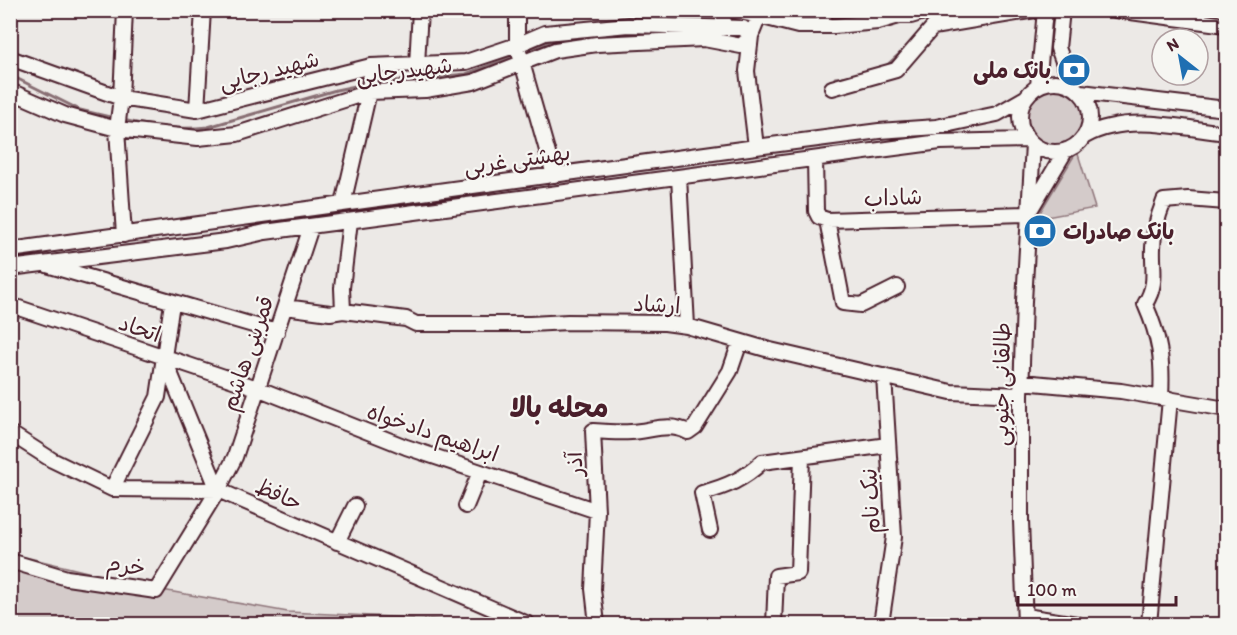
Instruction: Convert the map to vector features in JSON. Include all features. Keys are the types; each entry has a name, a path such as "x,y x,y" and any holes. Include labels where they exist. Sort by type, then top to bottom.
{"street":[{"path":"124,235 117,129 122,98 125,10"},
{"path":"197,110 203,10"},
{"path":"417,65 420,10"},
{"path":"517,10 517,45 554,175"},
{"path":"721,10 725,26"},
{"path":"731,10 798,26 878,22 931,10"},
{"path":"823,10 825,26"},
{"path":"832,88 896,70 933,27 1035,10"},
{"path":"1038,86 1046,10"},
{"path":"1062,10 1058,48 1077,89 1088,102 1091,114 1090,125 1085,136 1077,145 1055,152 1043,150 1031,142 1021,128 1020,118 1025,98 1038,86 1049,82 1060,81 1077,89 1227,109"},
{"path":"1126,11 1196,16 1227,25"},
{"path":"756,147 747,71 751,36 759,16"},
{"name":"شهید رجایی","path":"10,58 122,98 197,110 371,66 466,62 545,33 627,18 743,28 751,36"},
{"name":"شهیدرجایی","path":"10,91 66,115 117,129 198,138 237,134 369,92 425,90 473,82 555,50 597,44 704,39 741,46 751,36"},
{"path":"343,204 369,92 371,66"},
{"name":"بهشتی غربی","path":"10,250 756,147 879,131 936,127 997,114 1025,98"},
{"path":"1085,136 1095,131 1137,123 1227,133"},
{"name":"بهشتی غربی","path":"10,268 226,241 265,232 940,142 1031,142"},
{"name":"طالقانی جنوبی","path":"1025,620 1021,521 1021,388 1031,142"},
{"path":"1028,214 1066,150"},
{"path":"815,159 816,211 819,217 827,219 843,303 861,305 897,286"},
{"path":"679,177 687,326"},
{"path":"458,189 460,206"},
{"path":"1149,624 1166,398 1155,330 1145,304 1155,280 1156,221 1164,201 1188,199 1227,202"},
{"name":"شاداب","path":"827,219 1028,214"},
{"path":"343,311 342,288 350,221"},
{"name":"قمربنی هاشم","path":"218,490 235,458 311,226"},
{"path":"42,264 277,332"},
{"path":"112,489 158,397 172,303"},
{"name":"اتحاد","path":"10,305 257,388"},
{"name":"ارشاد","path":"285,307 406,319 416,324 665,323 687,326 740,342 951,392 1021,388 1121,391 1227,409"},
{"name":"آذر","path":"597,624 593,589 597,511 593,431 629,432 670,426 679,427 688,432 695,427 720,389 730,371 740,342"},
{"path":"164,358 218,490"},
{"name":"نیک نام","path":"881,624 894,537 884,375"},
{"name":"ابراهیم دادخواه","path":"257,388 406,447 597,511"},
{"name":"حافظ","path":"10,433 52,460 112,489 218,490 528,624"},
{"path":"710,530 702,493 726,487 750,474 762,462 888,445"},
{"path":"774,624 776,576 798,573 802,457"},
{"path":"466,506 480,472"},
{"name":"خرم","path":"10,561 67,578 156,591 218,490"},
{"path":"337,542 355,506"},
{"path":"1025,620 1077,624"}],"shaded area":[{"path":"1056,87 1073,92 1081,100 1086,117 1081,134 1073,142 1056,147 1039,142 1031,134 1026,117 1031,100 1039,92"},
{"path":"1077,151 1095,208 1036,219"},
{"path":"10,551 17,555 162,590 288,612 475,621 476,624 11,624"}],"waterway":[{"path":"604,34 681,33"},
{"path":"523,53 554,39 577,37"},
{"path":"883,69 909,45"},
{"path":"374,83 466,74 517,55"},
{"path":"10,75 80,110 114,118"},
{"path":"835,78 851,76"},
{"path":"123,120 165,127 208,127 336,90 365,84"}],"place":[{"name":"بانک ملی","path":"1074,70"},
{"name":"بانک صادرات","path":"1040,231"}],"district":[{"name":"محله بالا","path":"559,407"}]}
